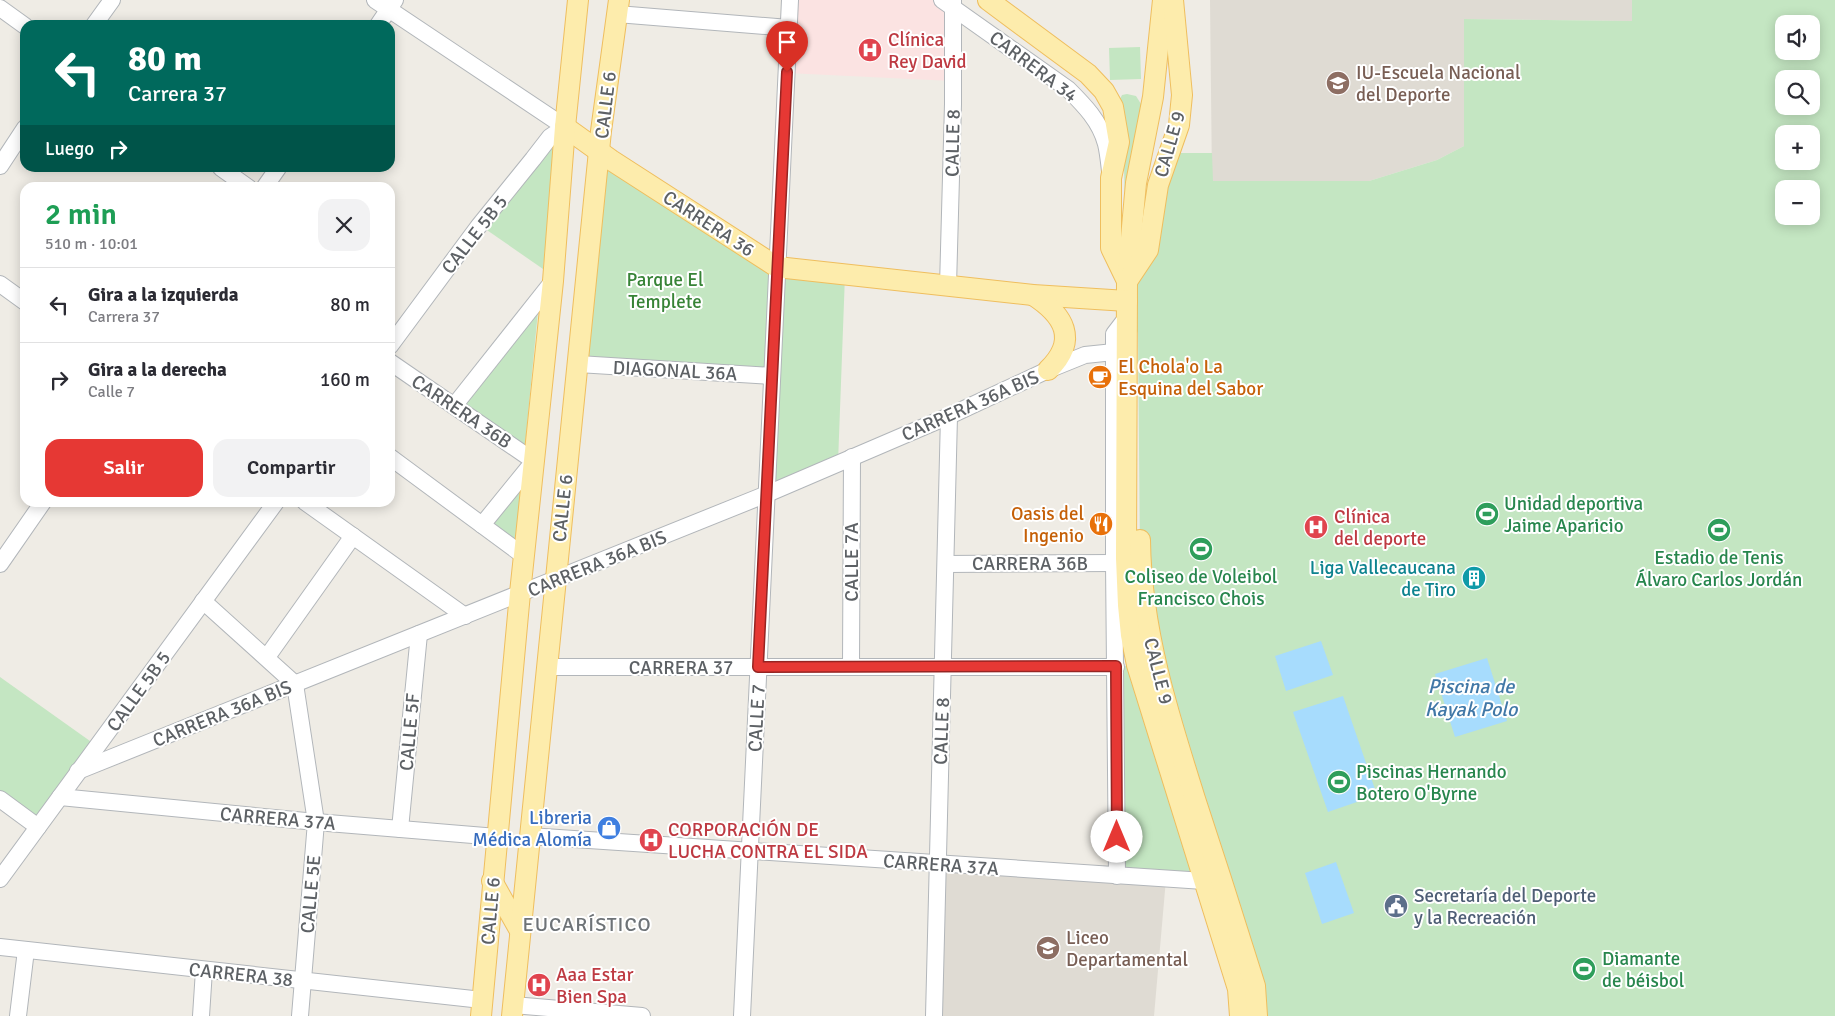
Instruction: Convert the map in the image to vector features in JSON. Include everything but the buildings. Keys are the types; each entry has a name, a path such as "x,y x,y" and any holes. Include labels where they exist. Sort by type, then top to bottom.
{"main road":[{"name":"CALLE 6","path":"481,1008 520,593 553,281 565,127 578,0"},
{"name":"CARRERA 34","path":"988,0 1088,74 1104,91 1113,107 1119,142 1111,178 1111,248 1127,300"},
{"name":"CALLE 9","path":"1163,0 1153,97 1136,184 1127,300 1128,605 1137,665 1238,989 1240,1016"},
{"name":"CALLE 9","path":"1173,0 1182,95 1179,125 1158,185 1148,250 1127,300 1138,333 1140,558 1143,604 1153,654 1172,720 1254,986 1257,1016"},
{"name":"CALLE 6","path":"512,1011 600,151 618,7"},
{"name":"CARRERA 36","path":"565,127 777,267 1033,295 1093,300 1127,300"},
{"path":"1033,295 1056,312 1064,331 1061,353 1048,370"},
{"path":"1160,740 1172,720"},
{"path":"492,881 519,929"}],"street":[{"path":"98,20 112,0"},
{"name":"CARRERA 36","path":"375,0 392,5 565,127"},
{"name":"CALLE 7","path":"742,1016 790,0"},
{"name":"CARRERA 34","path":"950,3 1068,89 1086,106 1098,125 1106,144 1111,178"},
{"name":"CALLE 8","path":"948,286 950,3"},
{"path":"382,20 392,5"},
{"path":"618,7 789,28"},
{"path":"0,8 20,22"},
{"name":"CALLE 5B 5","path":"395,339 478,226 550,137 565,127"},
{"path":"0,166 20,136"},
{"path":"227,172 241,182"},
{"path":"454,406 553,281"},
{"path":"0,284 20,298"},
{"name":"CALLE 9","path":"1117,876 1114,334 1127,300"},
{"name":"CARRERA 36A BIS","path":"78,771 767,494 949,416 1084,355 1114,352"},
{"name":"DIAGONAL 36A","path":"578,364 772,376"},
{"name":"CARRERA 36B","path":"395,365 534,461"},
{"name":"CALLE 8","path":"934,1016 949,416"},
{"name":"CALLE 7A","path":"851,667 852,457"},
{"path":"482,525 534,461"},
{"path":"395,462 524,556"},
{"path":"0,564 40,507"},
{"name":"CALLE 5B 5","path":"0,879 272,507"},
{"path":"313,507 465,616"},
{"path":"267,657 354,536"},
{"name":"CARRERA 36B","path":"946,564 1114,563"},
{"path":"203,601 295,684"},
{"name":"CALLE 5F","path":"400,829 418,634"},
{"name":"CARRERA 37","path":"546,667 1116,666"},
{"name":"CALLE 5E","path":"295,684 316,822 300,1016"},
{"name":"CARRERA 37A","path":"60,797 316,822 496,837"},
{"path":"0,799 38,827"},
{"name":"CARRERA 37A","path":"530,836 1204,881"},
{"name":"CARRERA 38","path":"0,947 303,980 481,1008"},
{"path":"18,1016 26,950"},
{"path":"201,1016 204,970"},
{"path":"512,1011 642,1016"}],"shaded area":[{"name":"Clínica Rey David","path":"790,0 942,0 954,8 952,81 787,73"},
{"name":"IU-Escuela Nacional del Deporte","path":"1210,0 1632,0 1632,21 1465,19 1464,146 1437,160 1369,181 1212,181"},
{"name":"Liceo Departamental","path":"937,864 1166,879 1154,1016 934,1016"}],"green space":[{"name":"Unidad deportiva Jaime Aparicio","path":"1632,0 1835,0 1835,1016 1257,1016 1184,764 1140,559 1138,333 1127,317 1170,153 1212,153 1213,181 1369,181 1437,160 1464,146 1464,19 1632,21"},
{"path":"1140,47 1141,79 1110,80 1109,48"},
{"path":"1122,95 1136,96 1141,104 1125,210 1123,121 1119,101"},
{"path":"548,147 555,150 543,269 481,226"},
{"name":"Parque El Templete","path":"599,151 777,267 845,275 838,463 767,494 772,376 578,364"},
{"path":"538,311 525,446 457,405"},
{"path":"524,480 516,549 485,524"},
{"path":"1137,665 1204,881 1117,876 1116,667"},
{"path":"0,677 97,746 38,827 0,799"}],"water":[{"path":"1321,641 1333,675 1286,691 1275,656"},
{"name":"Piscina de Kayak Polo","path":"1487,658 1507,721 1455,737 1435,674"},
{"path":"1343,696 1377,795 1328,812 1293,712"},
{"path":"1336,862 1354,913 1322,924 1305,873"}],"place":[{"name":"Clínica Rey David","path":"870,50"},
{"name":"IU-Escuela Nacional del Deporte","path":"1338,83"},
{"name":"El Chola'o La Esquina del Sabor","path":"1100,377"},
{"name":"Unidad deportiva Jaime Aparicio","path":"1487,514"},
{"name":"Oasis del Ingenio","path":"1101,524"},
{"name":"Clínica del deporte","path":"1316,527"},
{"name":"Estadio de Tenis Álvaro Carlos Jordán","path":"1719,530"},
{"name":"Coliseo de Voleibol Francisco Chois","path":"1201,549"},
{"name":"Liga Vallecaucana de Tiro","path":"1474,578"},
{"name":"Piscinas Hernando Botero O'Byrne","path":"1339,782"},
{"name":"Libreria Médica Alomía","path":"609,828"},
{"name":"CORPORACIÓN DE LUCHA CONTRA EL SIDA","path":"651,840"},
{"name":"Secretaría del Deporte y la Recreación","path":"1396,906"},
{"name":"Liceo Departamental","path":"1048,948"},
{"name":"Diamante de béisbol","path":"1584,969"},
{"name":"Aaa Estar Bien Spa","path":"539,985"}],"district":[{"name":"EUCARÍSTICO","path":"587,924"}],"route":[{"path":"787,72 758,667 1116,666 1117,837"}]}
